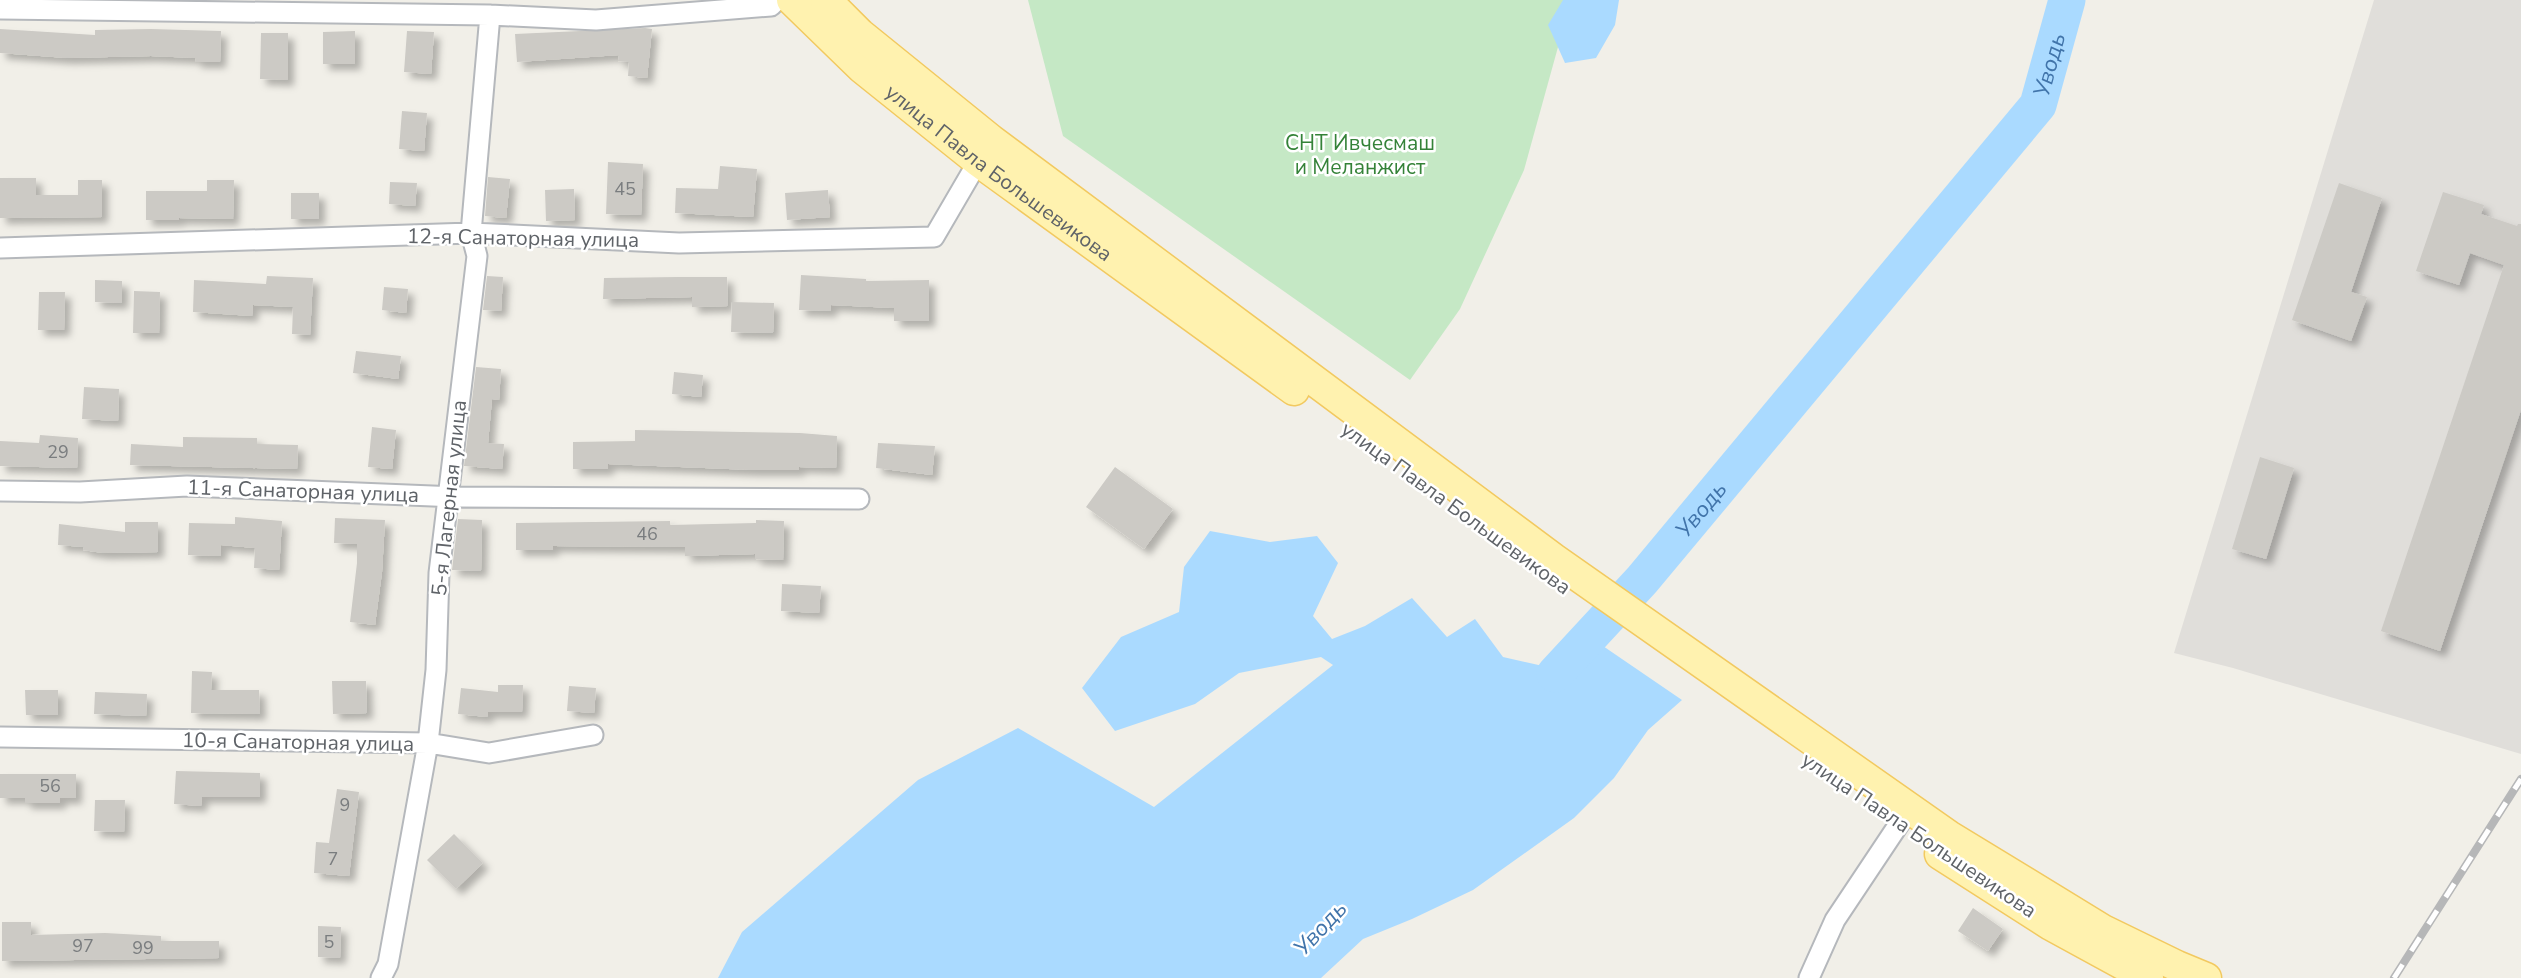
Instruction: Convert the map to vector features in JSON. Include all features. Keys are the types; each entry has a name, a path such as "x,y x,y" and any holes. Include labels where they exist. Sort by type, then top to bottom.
{"main road":[{"name":"улица Павла Большевикова","path":"792,0 862,68 984,151 1551,566 2051,925 2148,978"},
{"name":"улица Павла Большевикова","path":"826,0 984,151"},
{"name":"улица Павла Большевикова","path":"1904,817 1949,836 2104,930 2177,967 2206,978"}],"street":[{"path":"0,9 490,15 596,20 771,6 777,0"},
{"name":"5-я Лагерная улица","path":"381,978 390,953 428,743 436,670 439,573 477,257 471,233 490,15"},
{"name":"12-я Санаторная улица","path":"0,248 471,233 679,243 934,237 984,151"},
{"name":"11-я Санаторная улица","path":"0,491 80,492 187,486 447,497 859,499"},
{"name":"10-я Санаторная улица","path":"0,737 428,743 489,753 593,735"},
{"path":"1809,978 1835,920 1904,817"}],"shaded area":[{"path":"2374,0 2521,0 2521,754 2174,653"}],"green space":[{"name":"СНТ Ивчесмаш и Меланжист","path":"1028,0 1571,0 1524,170 1460,309 1410,380 1063,136"}],"water":[{"path":"1563,0 1619,0 1615,25 1596,58 1565,63 1548,25"},
{"path":"1210,531 1270,542 1317,536 1338,563 1313,616 1332,639 1365,626 1412,598 1447,637 1475,619 1503,657 1543,666 1581,631 1682,700 1648,730 1614,778 1574,818 1473,890 1363,939 1321,978 718,978 742,932 918,780 1018,728 1154,807 1333,665 1321,657 1239,673 1195,704 1115,731 1082,688 1121,637 1179,612 1184,567"}],"building":[{"path":"0,29 95,35 95,30 221,31 220,62 195,62 196,58 151,56 67,58 0,53"},
{"path":"652,29 647,78 628,76 629,62 618,61 619,55 517,62 515,34"},
{"path":"355,31 355,64 323,64 323,32"},
{"path":"407,31 434,32 431,74 404,72"},
{"path":"261,33 288,33 288,80 260,79"},
{"path":"402,111 427,113 424,151 399,149"},
{"path":"608,162 643,164 641,215 606,214"},
{"path":"720,166 757,169 753,217 675,213 676,188 718,189"},
{"path":"488,177 510,179 506,218 485,216"},
{"path":"0,178 36,178 36,195 78,195 78,180 102,180 102,217 0,218"},
{"path":"207,180 234,180 233,219 146,220 146,191 207,191"},
{"path":"390,182 417,183 415,206 389,204"},
{"path":"2339,183 2382,198 2351,292 2367,297 2351,341 2292,320"},
{"path":"574,189 575,220 546,221 545,190"},
{"path":"828,190 830,217 787,220 785,193"},
{"path":"2443,192 2484,205 2481,214 2517,226 2521,224 2521,410 2440,651 2381,631 2504,265 2470,253 2459,285 2416,271"},
{"path":"291,193 319,193 319,219 291,219"},
{"path":"801,275 866,281 929,280 929,321 894,321 894,308 831,305 831,311 799,310"},
{"path":"267,276 313,278 310,335 292,334 293,307 253,305 252,316 193,312 194,280 266,284"},
{"path":"487,276 503,277 501,311 483,310"},
{"path":"727,277 728,306 692,307 692,297 603,299 604,278"},
{"path":"95,280 122,281 122,303 95,302"},
{"path":"384,287 408,289 406,313 382,310"},
{"path":"134,291 160,292 159,333 133,333"},
{"path":"39,292 65,292 64,330 38,330"},
{"path":"732,302 774,303 773,333 731,332"},
{"path":"356,351 401,356 398,379 353,373"},
{"path":"476,367 501,369 499,400 492,399 488,443 504,444 502,469 464,466"},
{"path":"674,372 703,375 701,397 672,394"},
{"path":"84,387 119,389 118,421 82,419"},
{"path":"372,427 396,430 392,469 368,467"},
{"path":"635,430 837,436 836,468 753,470 608,464 608,469 573,469 573,442 635,441"},
{"path":"40,435 78,438 77,468 0,466 0,441 39,443"},
{"path":"183,437 257,438 257,444 298,445 297,469 130,465 131,444 183,447"},
{"path":"878,443 935,446 932,475 876,468"},
{"path":"2260,457 2294,468 2266,559 2232,549"},
{"path":"1115,467 1173,509 1144,549 1086,507"},
{"path":"235,517 282,521 279,570 254,568 255,548 221,545 221,556 188,555 189,523 235,524"},
{"path":"335,518 385,520 375,625 350,622 357,544 334,543"},
{"path":"458,519 482,520 481,571 452,570"},
{"path":"756,520 784,521 783,560 755,559 755,554 685,556 685,547 553,546 553,550 516,550 516,523 670,521 670,525 756,523"},
{"path":"125,522 158,522 158,552 103,553 83,550 84,547 58,545 59,524 125,532"},
{"path":"782,584 821,586 819,613 781,611"},
{"path":"192,671 212,672 211,690 259,690 260,714 191,713"},
{"path":"332,681 366,681 367,713 333,714"},
{"path":"498,685 523,685 522,712 488,712 487,717 458,714 461,688 498,692"},
{"path":"569,686 596,688 594,713 567,711"},
{"path":"25,690 58,690 58,715 26,715"},
{"path":"95,692 147,694 146,716 94,714"},
{"path":"176,771 260,773 260,797 202,797 201,806 174,804"},
{"path":"0,774 76,774 76,798 60,798 60,803 25,803 25,798 0,798"},
{"path":"337,789 359,792 349,876 314,873 316,842 329,843"},
{"path":"95,800 125,800 124,832 94,831"},
{"path":"454,834 483,863 456,889 427,860"},
{"path":"1973,908 2003,929 1988,951 1958,931"},
{"path":"2,922 31,922 31,935 105,933 161,936 161,941 219,941 219,958 2,961"},
{"path":"318,926 341,927 340,958 318,957"}],"waterway":[{"name":"Уводь","path":"1555,674 1642,580 2038,105 2067,0"}],"railway":[{"path":"2394,978 2521,779"}]}
